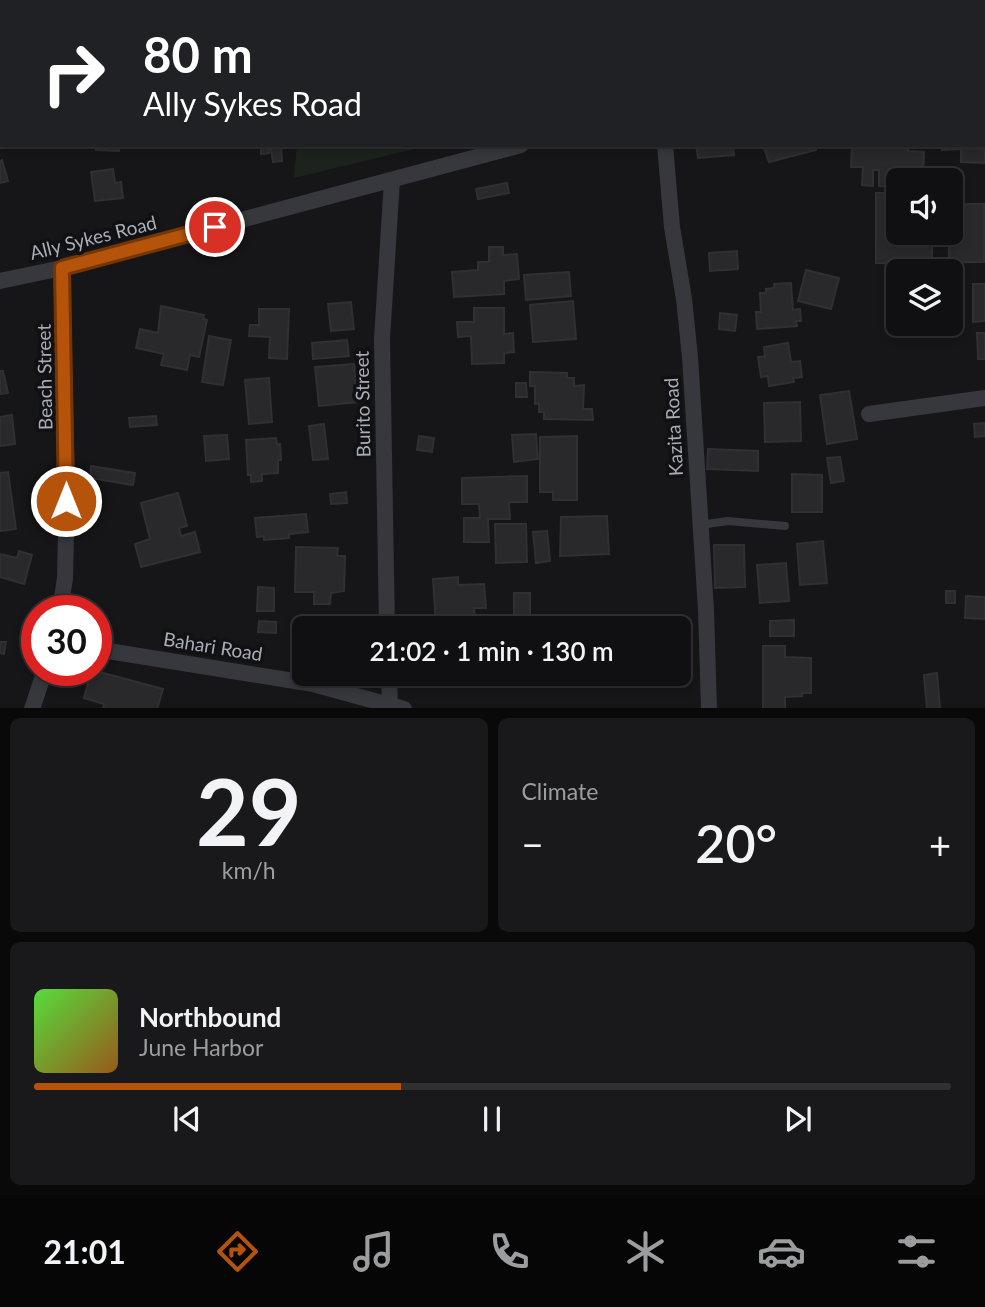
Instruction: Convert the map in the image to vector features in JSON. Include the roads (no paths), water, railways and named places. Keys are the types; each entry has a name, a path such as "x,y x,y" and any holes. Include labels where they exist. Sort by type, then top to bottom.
{"street":[{"name":"Ally Sykes Road","path":"0,281 62,268 514,147"},
{"name":"Kazita Road","path":"665,147 672,227 690,357 709,708"},
{"name":"Burito Street","path":"387,616 382,339 392,180"},
{"name":"Beach Street","path":"62,268 67,486 62,595"},
{"path":"869,414 985,398"},
{"name":"Bahari Road","path":"112,652 313,684 395,707"},
{"path":"32,708 40,686"},
{"path":"391,686 395,707"}],"lane":[{"path":"700,525 728,521 785,526"}]}
